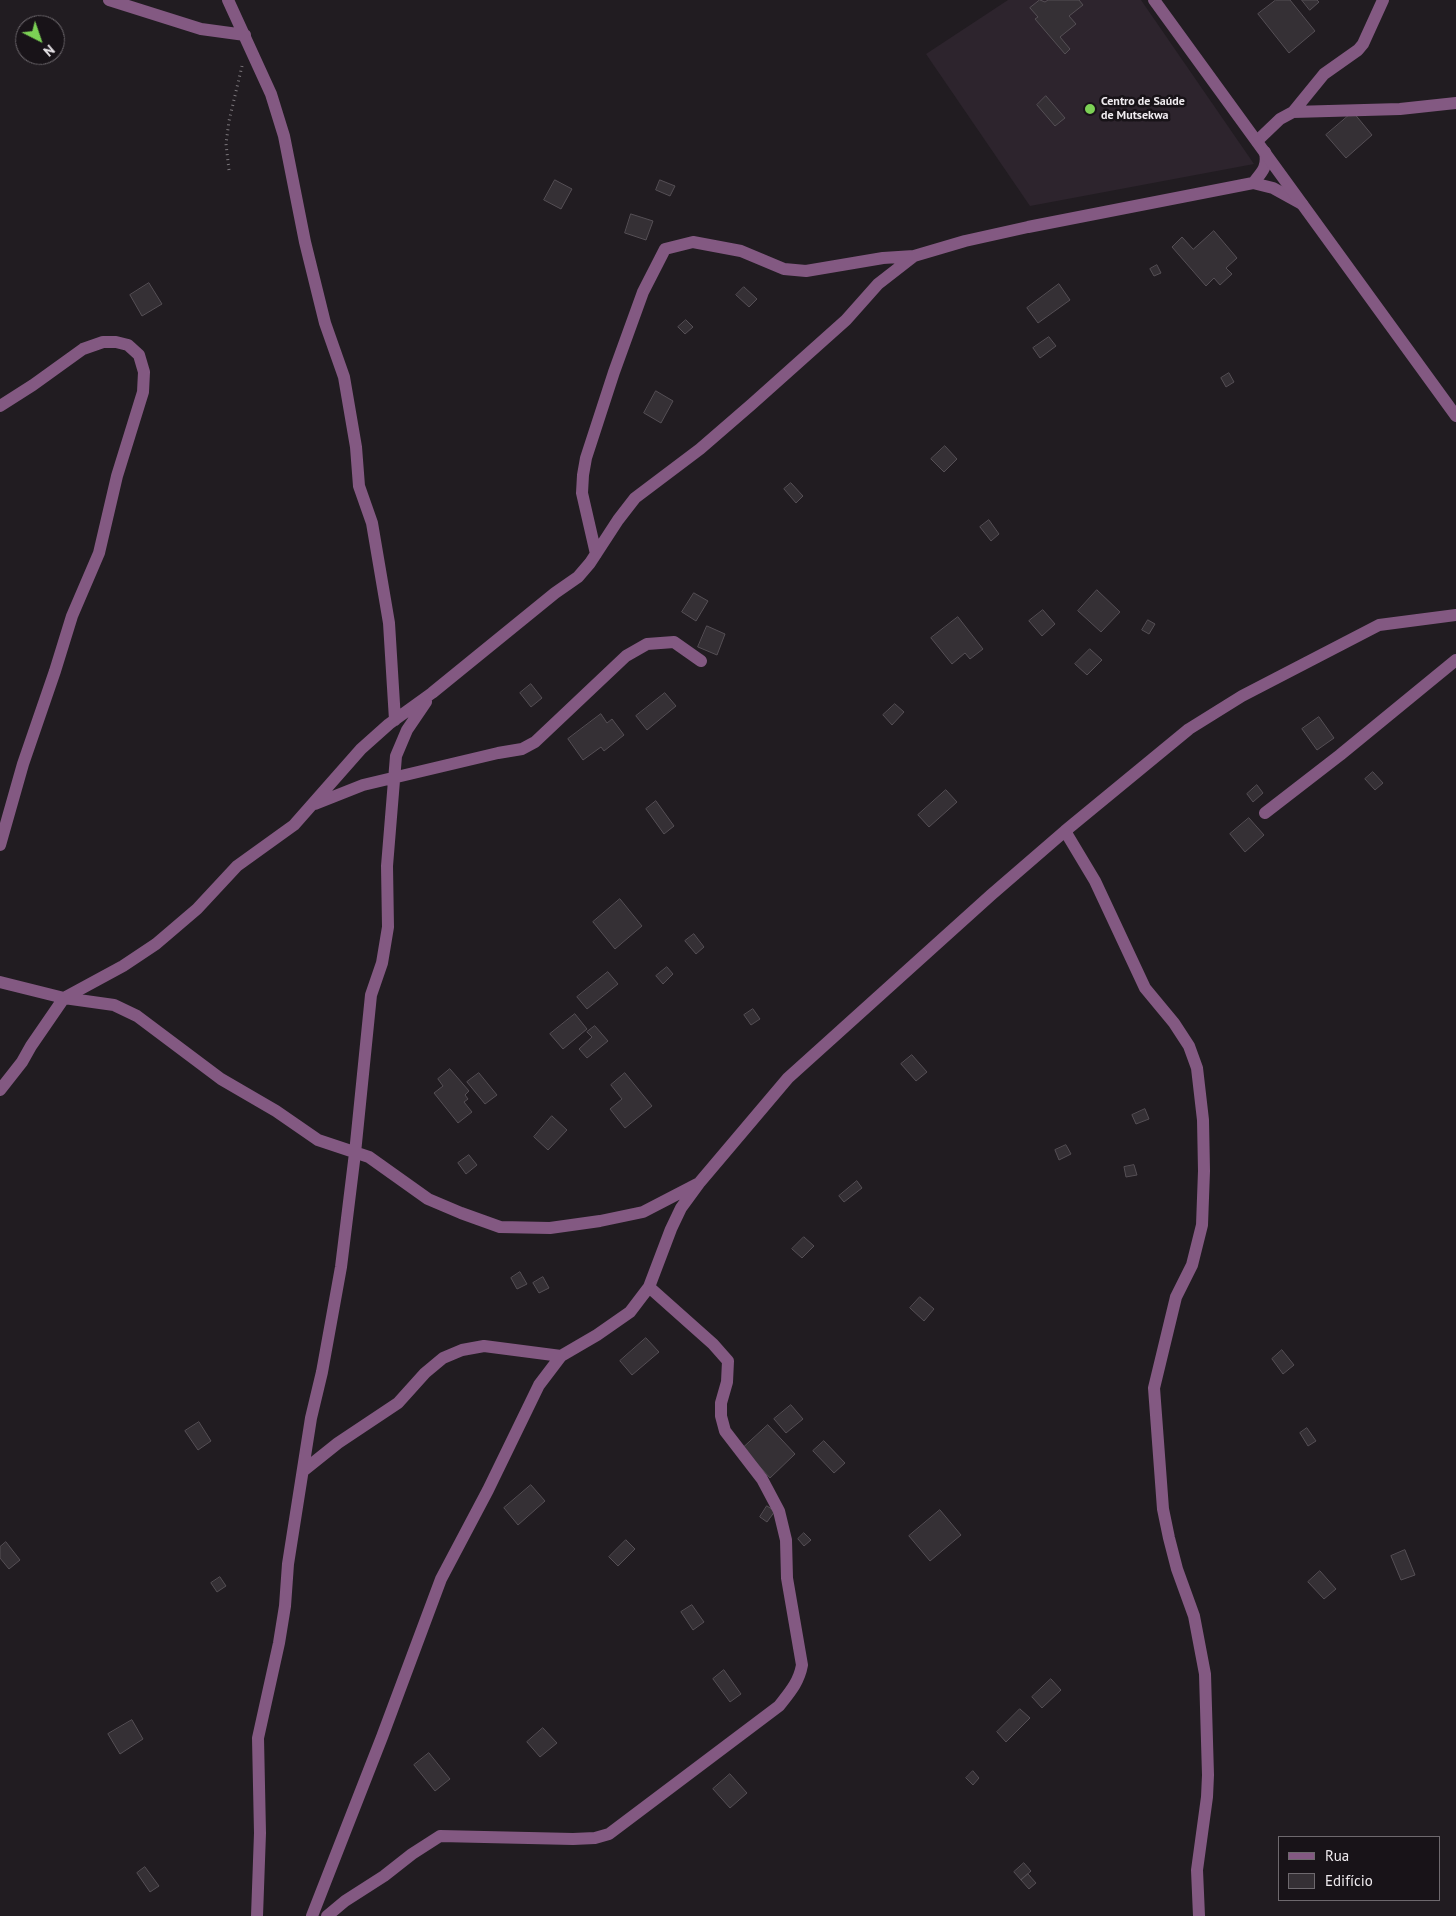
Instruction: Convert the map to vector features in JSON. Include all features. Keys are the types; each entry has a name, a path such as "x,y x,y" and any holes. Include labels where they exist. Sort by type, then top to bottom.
{"street":[{"path":"109,0 201,29 244,35"},
{"path":"228,0 271,94 284,136 305,242 326,323 344,377 356,446 359,486 372,523 387,609 396,720"},
{"path":"1154,0 1456,416"},
{"path":"1256,141 1280,119 1293,112 1324,74 1358,50 1363,44 1383,0"},
{"path":"1293,112 1400,109 1456,103"},
{"path":"1253,183 1264,169 1267,160 1265,152"},
{"path":"596,554 582,493 586,458 643,292 665,249 693,242 741,251 784,269 806,271 883,258 914,256 966,241 1028,227 1253,183 1274,188 1302,204"},
{"path":"0,1090 22,1062 64,998 123,966 156,944 197,908 237,866 294,825 361,750 555,593 578,577 635,498 681,464 722,430 846,320 878,284 914,256"},
{"path":"0,406 83,349 103,342 116,342 128,345 139,355 144,372 143,392 118,476 99,553 72,616 23,764 0,845"},
{"path":"312,1916 382,1737 441,1578 488,1490 538,1385 561,1356 597,1335 630,1312 649,1287 681,1208 700,1182 788,1078 930,949 1065,831 1189,730 1242,696 1379,625 1456,615"},
{"path":"313,805 363,785 522,749 535,742 626,656 648,644 674,642 701,661"},
{"path":"1265,813 1340,755 1456,660"},
{"path":"257,1916 260,1833 258,1738 279,1643 285,1606 288,1564 311,1418 322,1372 341,1267 371,995 382,963 388,927 387,866 396,756 407,730 432,693"},
{"path":"1065,831 1095,881 1148,993 1174,1022 1182,1034 1189,1046 1197,1068 1203,1120 1202,1225 1192,1265 1176,1297 1154,1388 1163,1509 1177,1569 1194,1616 1205,1674 1208,1775 1207,1797 1197,1870 1199,1916"},
{"path":"0,982 64,998 114,1005 137,1016 221,1078 318,1140 369,1157 428,1199 500,1227 550,1228 643,1212 700,1182"},
{"path":"327,1916 345,1901 440,1836 572,1839 595,1838 609,1834 778,1706 794,1687 800,1675 802,1664 787,1578 786,1540 779,1511 762,1478 726,1431 721,1416 721,1403 727,1382 728,1362 713,1344 649,1287"},
{"path":"303,1471 338,1443 398,1403 425,1373 442,1358 462,1350 484,1346 561,1356"}],"path":[{"path":"228,170 226,144 229,121 242,63"}],"shaded area":[{"name":"Centro de Saúde de Mutsekwa","path":"1008,0 1141,0 1254,164 1030,206 926,54"}],"building":[{"path":"1040,0 1045,2 1048,0 1079,0 1083,5 1069,16 1076,24 1060,37 1070,49 1065,54 1035,19 1038,17 1030,8"},
{"path":"1276,0 1290,0 1315,31 1289,53 1258,14"},
{"path":"1302,0 1317,0 1319,2 1310,10"},
{"path":"1046,96 1065,118 1055,126 1037,105"},
{"path":"1353,112 1372,135 1346,158 1326,135"},
{"path":"555,180 572,189 561,209 544,200"},
{"path":"660,180 675,186 670,196 656,190"},
{"path":"631,214 653,221 646,240 625,233"},
{"path":"1214,231 1237,258 1226,268 1232,274 1220,285 1214,278 1206,286 1172,247 1182,237 1193,249"},
{"path":"1157,265 1161,273 1154,276 1150,269"},
{"path":"149,283 162,304 142,316 130,295"},
{"path":"1059,284 1070,300 1038,323 1027,308"},
{"path":"744,287 757,299 749,307 736,295"},
{"path":"686,320 693,327 685,334 678,327"},
{"path":"1049,337 1056,346 1040,358 1033,348"},
{"path":"1229,373 1234,382 1226,387 1221,378"},
{"path":"656,391 673,401 661,423 644,413"},
{"path":"945,446 957,459 944,472 931,459"},
{"path":"791,483 803,496 796,503 784,489"},
{"path":"989,520 999,534 991,541 980,527"},
{"path":"1097,590 1120,612 1101,632 1078,611"},
{"path":"694,593 708,601 696,621 682,612"},
{"path":"1043,610 1055,624 1042,636 1029,621"},
{"path":"958,617 983,649 970,659 965,653 952,664 931,638"},
{"path":"1148,620 1155,624 1149,634 1142,630"},
{"path":"707,626 725,634 717,655 698,647"},
{"path":"1090,649 1102,660 1087,675 1075,664"},
{"path":"531,684 542,698 531,707 520,693"},
{"path":"665,693 676,706 647,730 636,716"},
{"path":"895,704 904,712 892,725 883,715"},
{"path":"601,714 607,723 612,719 624,735 604,751 601,747 583,760 568,739"},
{"path":"1319,717 1334,738 1317,750 1302,729"},
{"path":"1373,772 1383,783 1375,790 1365,779"},
{"path":"1257,785 1263,793 1253,802 1247,794"},
{"path":"946,790 957,802 929,827 918,815"},
{"path":"656,801 674,826 664,834 646,809"},
{"path":"1249,818 1264,835 1245,852 1230,834"},
{"path":"620,899 642,926 615,949 593,922"},
{"path":"694,934 704,947 696,954 685,941"},
{"path":"667,967 673,974 663,984 656,976"},
{"path":"608,972 618,984 587,1009 577,997"},
{"path":"753,1009 760,1019 751,1025 744,1015"},
{"path":"575,1014 587,1029 563,1049 550,1034"},
{"path":"595,1026 608,1041 587,1058 579,1049 592,1037 587,1032"},
{"path":"912,1055 927,1072 916,1081 901,1064"},
{"path":"450,1069 469,1091 465,1095 468,1099 464,1102 472,1112 458,1123 434,1093 443,1086 438,1079"},
{"path":"479,1073 497,1095 485,1104 467,1082"},
{"path":"625,1073 652,1106 625,1128 610,1109 622,1099 611,1085"},
{"path":"1145,1109 1149,1119 1136,1124 1132,1115"},
{"path":"552,1116 567,1130 548,1150 534,1137"},
{"path":"1066,1145 1071,1154 1059,1160 1055,1150"},
{"path":"469,1155 477,1165 466,1174 458,1163"},
{"path":"1134,1165 1137,1175 1126,1177 1124,1167"},
{"path":"857,1181 862,1188 844,1202 839,1196"},
{"path":"804,1237 814,1246 802,1258 792,1249"},
{"path":"520,1272 527,1284 517,1289 511,1278"},
{"path":"543,1277 549,1288 539,1293 533,1283"},
{"path":"920,1297 934,1309 924,1321 910,1308"},
{"path":"646,1338 659,1352 632,1375 620,1361"},
{"path":"1282,1350 1294,1365 1283,1374 1272,1359"},
{"path":"791,1405 803,1419 786,1433 774,1419"},
{"path":"199,1422 211,1441 198,1450 185,1431"},
{"path":"768,1425 795,1454 770,1478 743,1448"},
{"path":"1307,1428 1316,1441 1308,1446 1300,1433"},
{"path":"824,1441 845,1463 834,1473 813,1451"},
{"path":"531,1485 545,1501 518,1525 504,1508"},
{"path":"767,1506 775,1511 767,1522 760,1517"},
{"path":"940,1510 961,1535 930,1561 909,1536"},
{"path":"804,1533 811,1540 804,1546 798,1539"},
{"path":"626,1540 635,1549 618,1566 609,1557"},
{"path":"6,1542 20,1560 9,1569 0,1558 0,1547"},
{"path":"1405,1550 1415,1575 1401,1580 1391,1556"},
{"path":"1320,1571 1336,1589 1324,1599 1308,1582"},
{"path":"220,1577 226,1586 217,1592 211,1583"},
{"path":"692,1605 704,1622 693,1630 681,1612"},
{"path":"724,1670 741,1694 730,1702 713,1679"},
{"path":"1051,1679 1061,1690 1042,1708 1032,1697"},
{"path":"1020,1709 1030,1718 1006,1742 997,1732"},
{"path":"132,1720 143,1739 120,1754 108,1734"},
{"path":"543,1728 557,1743 540,1757 527,1742"},
{"path":"429,1753 450,1779 435,1791 414,1765"},
{"path":"973,1771 979,1778 973,1785 966,1778"},
{"path":"730,1774 747,1793 730,1808 713,1789"},
{"path":"1024,1863 1031,1871 1021,1880 1014,1872"},
{"path":"145,1867 159,1886 150,1892 137,1873"},
{"path":"1028,1874 1036,1883 1029,1889 1021,1880"}],"place":[{"name":"Centro de Saúde de Mutsekwa","path":"1090,109"}]}
